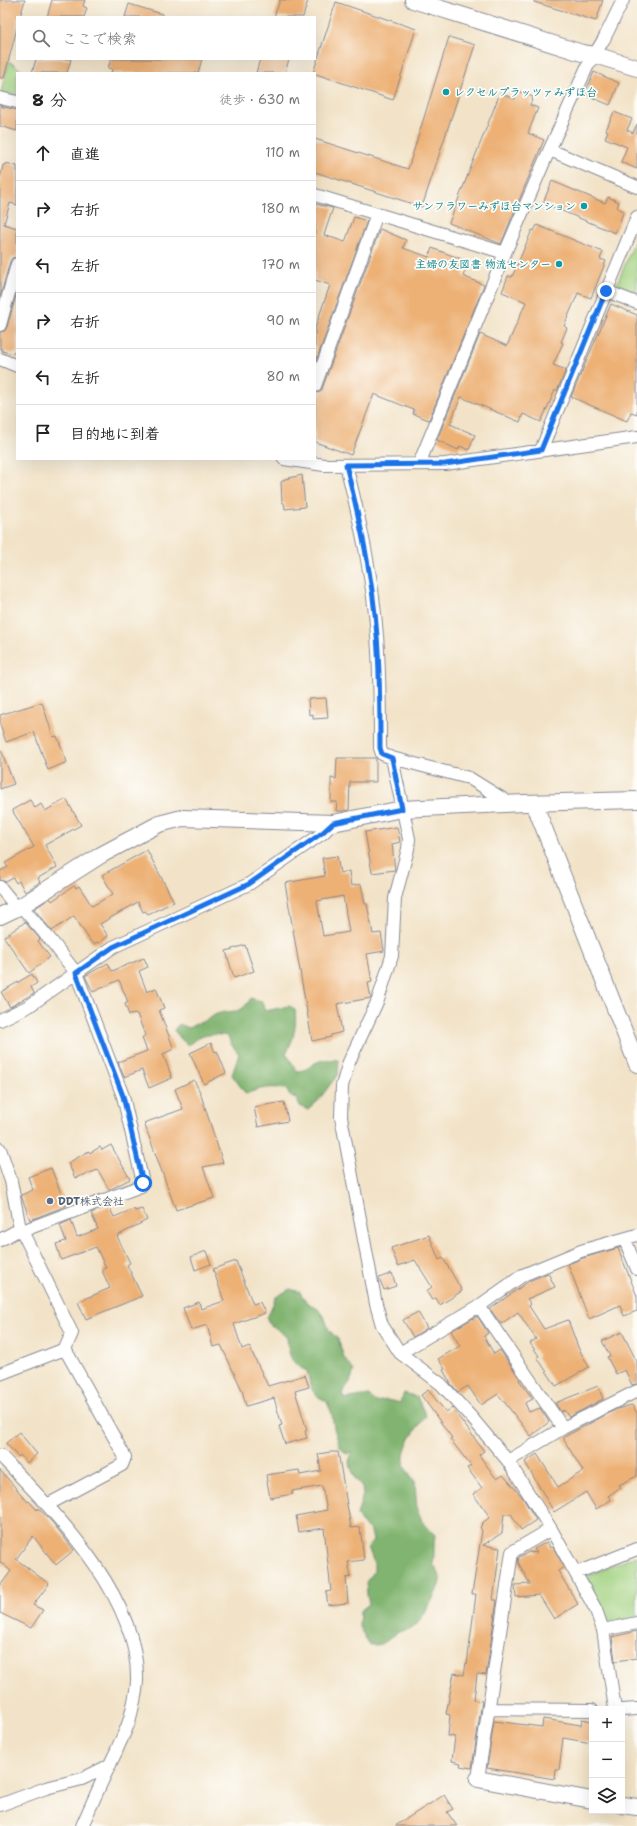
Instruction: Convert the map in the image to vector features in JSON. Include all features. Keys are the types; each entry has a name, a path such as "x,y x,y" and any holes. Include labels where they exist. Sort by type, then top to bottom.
{"street":[{"path":"413,0 582,53 595,55 637,68"},
{"path":"419,464 505,253 550,150 583,76 623,0"},
{"path":"0,98 16,102"},
{"path":"550,150 637,187"},
{"path":"316,195 505,253"},
{"path":"316,383 377,214"},
{"path":"541,450 637,217"},
{"path":"0,325 16,268"},
{"path":"606,291 637,303"},
{"path":"0,359 16,366"},
{"path":"287,460 324,465 445,464 637,437"},
{"path":"346,465 362,534 372,593 380,678 380,748 382,754 469,778 511,804"},
{"path":"392,758 409,839 408,849 395,898 392,956 378,1000 348,1062 342,1086 341,1117 376,1304 382,1325 400,1353 440,1384 472,1418 508,1461 551,1529 596,1610 602,1630 615,1706"},
{"path":"0,916 19,907 101,855 159,824 182,818 333,823 402,809 637,800"},
{"path":"534,803 637,1064"},
{"path":"0,1020 29,1006 113,947 249,884 322,833 333,823"},
{"path":"0,887 54,943 76,973 123,1096 143,1183 141,1186 21,1230 0,1240"},
{"path":"0,1148 11,1181 21,1230 72,1333 65,1349 0,1374"},
{"path":"400,1353 478,1306 523,1275 580,1251 625,1240 637,1235"},
{"path":"625,1240 637,1269"},
{"path":"478,1306 563,1428"},
{"path":"47,1505 122,1465 125,1457 65,1349"},
{"path":"508,1461 563,1428 637,1391"},
{"path":"0,1455 47,1505 95,1564 116,1600 132,1642 136,1662 137,1681 130,1720 82,1826"},
{"path":"551,1529 512,1552 478,1779 589,1799"},
{"path":"576,1573 637,1549"},
{"path":"602,1630 637,1623"},
{"path":"489,1709 589,1710"},
{"path":"625,1710 637,1709"},
{"path":"0,1805 46,1788 82,1779 110,1765"},
{"path":"625,1805 637,1807"}],"green space":[{"path":"9,61 24,72 16,72 16,96 1,92"},
{"path":"637,236 637,297 619,290 617,284"},
{"path":"251,998 262,1002 265,1011 289,1006 295,1009 296,1020 294,1032 286,1053 297,1071 305,1070 322,1060 339,1060 338,1074 318,1101 308,1110 300,1106 296,1098 290,1096 286,1089 266,1088 246,1094 232,1075 239,1054 231,1044 228,1036 206,1035 188,1045 174,1030 179,1024 189,1028 223,1012 240,1010"},
{"path":"290,1289 300,1292 306,1302 318,1309 325,1319 329,1330 338,1339 344,1358 354,1371 350,1382 342,1393 344,1399 369,1395 375,1402 387,1400 400,1403 404,1393 417,1397 426,1416 406,1448 404,1464 408,1473 415,1481 417,1505 420,1516 423,1522 435,1535 433,1564 439,1574 440,1581 437,1591 430,1604 416,1625 399,1632 385,1642 379,1644 370,1645 359,1627 360,1611 369,1604 366,1582 374,1572 374,1563 368,1547 373,1541 371,1531 361,1522 357,1515 363,1495 362,1487 355,1478 349,1462 352,1452 346,1454 340,1447 334,1428 332,1414 327,1402 316,1395 311,1388 307,1371 297,1365 291,1358 287,1338 278,1329 270,1326 267,1318 276,1297"},
{"path":"637,1556 637,1619 612,1625 607,1621 587,1581 589,1575"}],"building":[{"path":"0,0 25,0 20,16 16,16 16,32 4,78 0,78"},
{"path":"52,0 85,0 83,6 87,8 84,16 47,16"},
{"path":"280,0 308,0 303,16 274,16"},
{"path":"534,0 603,0 596,21 534,2"},
{"path":"336,2 416,29 393,100 313,72"},
{"path":"129,4 162,14 162,16 125,16"},
{"name":"レクセルプラッツァみずほ台","path":"449,37 475,45 422,207 316,172 316,139 408,169"},
{"path":"36,60 71,60 67,72 32,72"},
{"path":"111,60 202,60 198,72 111,72 112,69 108,68"},
{"path":"260,60 289,60 285,72 256,72"},
{"path":"594,72 619,83 610,105 586,95 588,91 586,91"},
{"path":"518,91 533,97 530,105 538,108 528,133 544,140 501,244 449,223 500,93 515,99"},
{"path":"0,106 16,110 16,131 0,126"},
{"path":"614,112 632,119 627,130 633,133 637,124 637,169 621,162 627,147 605,138 608,131 606,130"},
{"path":"6,163 16,166 16,205 10,203 4,224 16,228 16,257 12,258 10,262 0,297 0,179 3,165"},
{"name":"サンフラワーみずほ台マンション","path":"552,181 605,203 608,197 619,202 617,208 624,211 615,233 543,203"},
{"path":"316,204 333,208 324,235 345,242 354,217 367,221 316,361 316,325 330,285 316,280"},
{"path":"537,225 603,252 600,259 606,261 591,298 578,293 564,326 567,328 561,342 563,343 553,365 566,370 557,391 555,390 541,422 523,414 520,422 461,397 450,424 475,435 469,450 460,446 458,450 437,440 480,334 507,346 526,302 502,292 508,276 512,277 532,230 534,231"},
{"path":"380,229 406,240 403,248 429,257 432,248 469,262 463,276 484,285 429,420 413,414 414,410 374,394 351,455 316,442 316,393 320,392"},
{"path":"16,296 16,353 13,352 13,354 2,351 0,348 0,332 5,331"},
{"path":"611,304 637,315 637,414 631,412 627,421 571,397"},
{"path":"302,475 305,507 285,509 284,503 282,502 281,482 285,479"},
{"path":"326,698 328,718 313,719 313,714 309,715 308,699"},
{"path":"42,702 53,737 57,736 67,762 48,770 34,732 6,742 0,725 0,715"},
{"path":"0,750 14,784 0,789"},
{"path":"337,758 376,758 376,782 350,782 349,810 336,811 337,802 331,802 331,778 336,779"},
{"path":"66,799 81,825 45,845 57,867 38,878 40,882 25,892 19,881 16,883 13,878 6,882 0,880 0,871 8,867 5,863 34,847 12,810 30,800 35,808 41,804 45,811"},
{"path":"397,827 400,842 392,844 395,870 372,873 365,832"},
{"path":"147,850 174,902 148,914 145,911 143,912 138,902 100,924 108,936 99,943 94,944 91,942 74,916 52,931 34,909 50,898 52,901 74,886 76,888 79,886 92,906 113,894 102,875"},
{"path":"337,856 340,873 349,871 351,886 361,884 373,934 381,933 384,951 367,954 372,982 368,983 371,998 337,1004 342,1032 331,1035 331,1037 312,1041 285,883 325,876 322,858","holes":["343,896 349,932 323,936 317,901"]},
{"path":"25,922 40,939 38,941 50,957 29,973 4,937"},
{"path":"245,945 254,971 234,978 226,951"},
{"path":"144,958 148,967 139,971 147,992 156,988 164,1008 159,1010 174,1049 163,1054 172,1078 149,1088 142,1070 124,1077 118,1062 147,1051 142,1038 145,1035 137,1014 129,1015 125,1004 128,1002 119,980 93,992 85,976 108,963 112,971"},
{"path":"32,974 37,983 31,987 34,993 10,1007 1,992"},
{"path":"211,1043 215,1052 217,1051 226,1073 204,1084 190,1053"},
{"path":"194,1080 200,1092 223,1163 203,1167 214,1198 176,1210 144,1123 183,1109 175,1089"},
{"path":"284,1102 288,1121 258,1127 254,1107"},
{"path":"111,1145 130,1179 109,1190 98,1170 75,1178 68,1163 89,1151 90,1153 100,1147 102,1150"},
{"path":"51,1168 66,1206 30,1220 21,1195 33,1190 28,1177"},
{"path":"109,1206 114,1217 134,1209 135,1211 142,1209 147,1220 117,1236 130,1263 127,1265 142,1296 86,1319 78,1302 110,1288 103,1273 103,1269 106,1268 96,1247 61,1260 56,1244 66,1241 60,1225 71,1220 77,1237 98,1229 91,1213"},
{"path":"429,1235 439,1260 443,1258 462,1291 440,1305 436,1298 432,1300 426,1291 432,1287 415,1260 398,1266 391,1248"},
{"path":"618,1248 637,1296 637,1311 624,1316 620,1305 589,1319 568,1264"},
{"path":"206,1251 211,1264 195,1270 191,1257"},
{"path":"236,1261 253,1304 260,1302 265,1313 234,1324 242,1349 249,1346 268,1386 305,1375 309,1387 295,1391 307,1430 305,1431 307,1438 285,1444 279,1426 282,1425 274,1398 246,1406 242,1390 221,1345 213,1347 207,1325 191,1330 183,1308 199,1302 201,1309 224,1301 213,1269"},
{"path":"392,1273 396,1286 384,1290 379,1278"},
{"path":"548,1273 555,1287 527,1299 531,1304 529,1306 544,1329 568,1320 578,1347 589,1367 556,1386 537,1357 539,1356 530,1343 536,1339 518,1312 501,1324 490,1309 529,1281"},
{"path":"418,1312 427,1328 413,1337 403,1320"},
{"path":"475,1317 478,1317 488,1333 484,1336 494,1354 500,1350 533,1399 525,1403 529,1412 540,1408 549,1422 531,1436 498,1394 481,1405 468,1386 458,1392 451,1384 443,1370 445,1369 438,1359 460,1346 451,1331"},
{"path":"622,1332 637,1362 637,1384 632,1385 625,1370 616,1374 607,1357 610,1356 602,1341"},
{"path":"598,1386 603,1399 569,1417 564,1410 561,1412 555,1403"},
{"path":"428,1390 446,1412 452,1408 484,1451 479,1455 495,1477 497,1479 503,1475 523,1498 536,1520 521,1530 511,1514 504,1514 502,1533 483,1545 500,1548 493,1600 497,1600 486,1675 477,1674 474,1700 482,1701 472,1768 460,1766 461,1763 452,1761 455,1737 448,1736 450,1715 446,1714 454,1673 464,1675 466,1663 467,1664 476,1594 472,1594 482,1531 480,1527 482,1525 481,1524 490,1517 473,1494 482,1488 467,1468 471,1466 450,1439 452,1438 421,1395"},
{"path":"632,1405 637,1413 637,1476 619,1485 621,1487 608,1496 611,1500 596,1509 586,1492 554,1512 525,1462 537,1454 558,1487 583,1471 564,1440 564,1437 617,1409"},
{"path":"19,1432 37,1454 27,1463 20,1455 18,1457 6,1443"},
{"path":"338,1452 351,1528 360,1527 364,1560 348,1562 351,1577 346,1578 348,1603 328,1605 326,1592 331,1591 324,1528 299,1532 296,1516 327,1510 322,1486 292,1491 293,1494 270,1498 266,1475 299,1470 300,1475 321,1471 318,1454"},
{"path":"0,1470 28,1502 29,1501 37,1510 38,1508 52,1522 74,1550 56,1565 33,1536 16,1559 49,1584 33,1605 43,1610 31,1628 0,1613 0,1586 11,1571 0,1562"},
{"path":"547,1542 550,1548 553,1547 564,1567 558,1571 578,1604 554,1619 539,1595 516,1597 515,1585 530,1584 518,1562 519,1557 529,1552 537,1553 534,1549"},
{"path":"637,1631 637,1658 615,1661 612,1637"},
{"path":"543,1719 581,1725 582,1719 589,1720 589,1742 563,1738 559,1770 556,1770 555,1779 487,1768 494,1721 542,1727"},
{"path":"444,1795 453,1809 447,1812 457,1826 395,1826"}],"place":[{"name":"レクセルプラッツァみずほ台","path":"446,92"},
{"name":"サンフラワーみずほ台マンション","path":"584,206"},
{"name":"主婦の友図書 物流センター","path":"559,264"},
{"name":"DDT株式会社","path":"50,1201"}],"route":[{"path":"143,1183 123,1096 76,973 113,947 249,884 322,833 333,823 402,809 392,758 382,754 380,748 380,678 377,634 362,534 346,465 445,464 541,450 606,291"}]}
